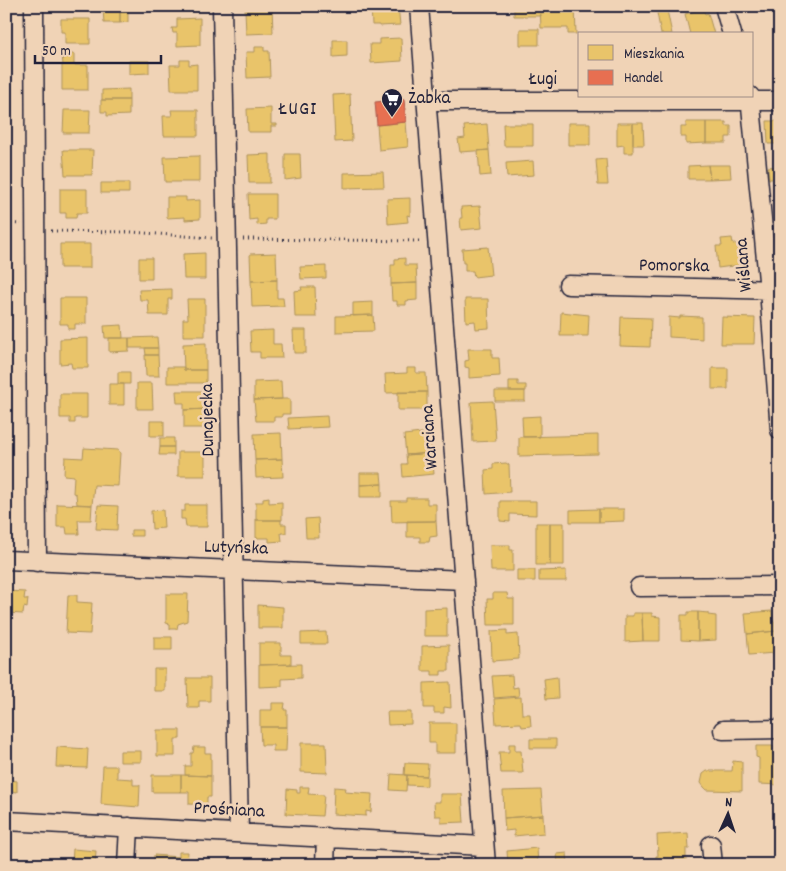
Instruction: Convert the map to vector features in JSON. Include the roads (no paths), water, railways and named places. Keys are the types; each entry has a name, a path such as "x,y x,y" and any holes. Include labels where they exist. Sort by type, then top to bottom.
{"street":[{"path":"34,6 37,562"},
{"name":"Dunajecka","path":"222,6 239,832"},
{"name":"Warciana","path":"419,6 486,865"},
{"path":"724,6 731,32"},
{"name":"Ługi","path":"426,101 751,99 780,101"},
{"name":"Wiślana","path":"751,99 774,290 780,430"},
{"name":"Pomorska","path":"568,286 774,290"},
{"name":"Lutyńska","path":"6,560 464,580"},
{"path":"639,587 780,586"},
{"path":"723,730 780,729"},
{"name":"Prośniana","path":"6,821 484,846"},
{"path":"128,865 129,827"},
{"path":"325,865 326,837"},
{"path":"711,845 713,865"}],"place":[{"name":"Żabka","path":"392,118"}],"district":[{"name":"ŁUGI","path":"298,110"}]}
